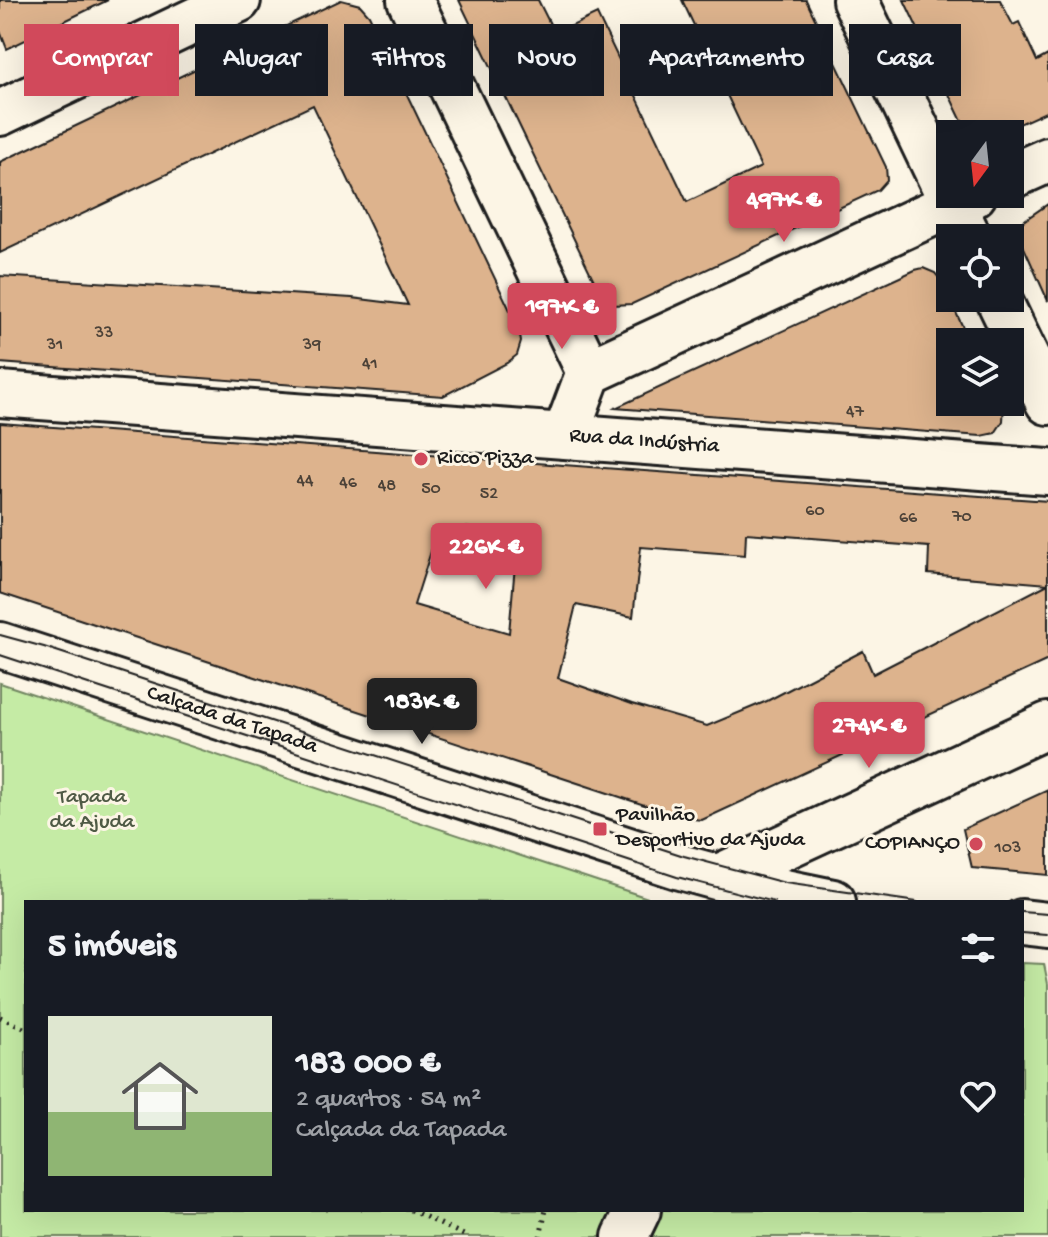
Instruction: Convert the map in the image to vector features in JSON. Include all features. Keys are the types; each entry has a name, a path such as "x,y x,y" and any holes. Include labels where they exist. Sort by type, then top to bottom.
{"street":[{"path":"0,113 238,0"},
{"path":"410,0 589,372 565,436"},
{"path":"589,372 965,212 855,0"},
{"path":"1024,171 1048,160"},
{"path":"1005,312 1048,402"},
{"name":"Rua da Indústria","path":"0,394 1048,472"},
{"name":"Calçada da Tapada","path":"0,645 771,896 812,900"},
{"path":"719,877 1048,725"},
{"path":"1024,922 1048,925"},
{"path":"595,1237 605,1212"},
{"path":"625,1237 637,1212"}],"path":[{"path":"0,1017 24,1028"},
{"path":"415,1212 468,1237"},
{"path":"540,1237 546,1212"}],"green space":[{"name":"Tapada da Ajuda","path":"0,683 654,900 24,900 24,1212 1024,1212 1024,963 1044,964 1048,984 1048,1237 0,1237"}],"building":[{"path":"0,0 108,0 59,24 24,24 24,41 7,49 0,31"},
{"path":"341,0 360,5 369,15 373,24 344,24 344,96 408,96 519,329 521,342 517,355 443,396 0,363 0,276 352,298 408,305 313,105 0,253 0,162 139,96 179,96 179,77 195,69 195,96 328,96 328,24 290,24"},
{"path":"459,0 538,0 550,24 489,24 489,62"},
{"path":"682,0 806,0 817,24 693,24"},
{"path":"904,0 1000,0 1013,25 1019,22 1037,61 1048,55 1048,111 1024,122 961,120 950,96 961,96 961,24 915,24"},
{"path":"597,14 602,24 576,24"},
{"path":"604,29 620,62 620,96 636,96 687,202 761,167 727,96 833,96 833,56 849,96 852,96 886,167 887,180 878,190 632,304 613,305 599,291 505,96 604,96"},
{"path":"1048,204 1048,301 1024,247 1022,222"},
{"path":"923,268 936,274 936,312 956,312 963,328 936,328 936,416 1003,416 995,433 981,436 615,408"},
{"path":"0,423 1048,501 1048,584 1048,660 702,820 684,818 0,593","holes":["455,527 518,531 509,633 414,605 434,542 454,543","746,533 929,547 928,574 1048,584 873,674 863,651 767,701 707,726 558,678 576,605 633,617 641,547 745,555"]},
{"path":"1048,790 1048,875 972,868 963,829"}],"tram line":[{"path":"0,635 684,856 785,883 903,900"},
{"path":"0,655 677,877 766,900"},
{"path":"1024,912 1048,914"},
{"path":"1024,933 1048,935"}],"place":[{"name":"Ricco Pizza","path":"421,459"},
{"name":"Pavilhão Desportivo da Ajuda","path":"600,829"},
{"name":"COPIANÇO","path":"976,844"}]}
